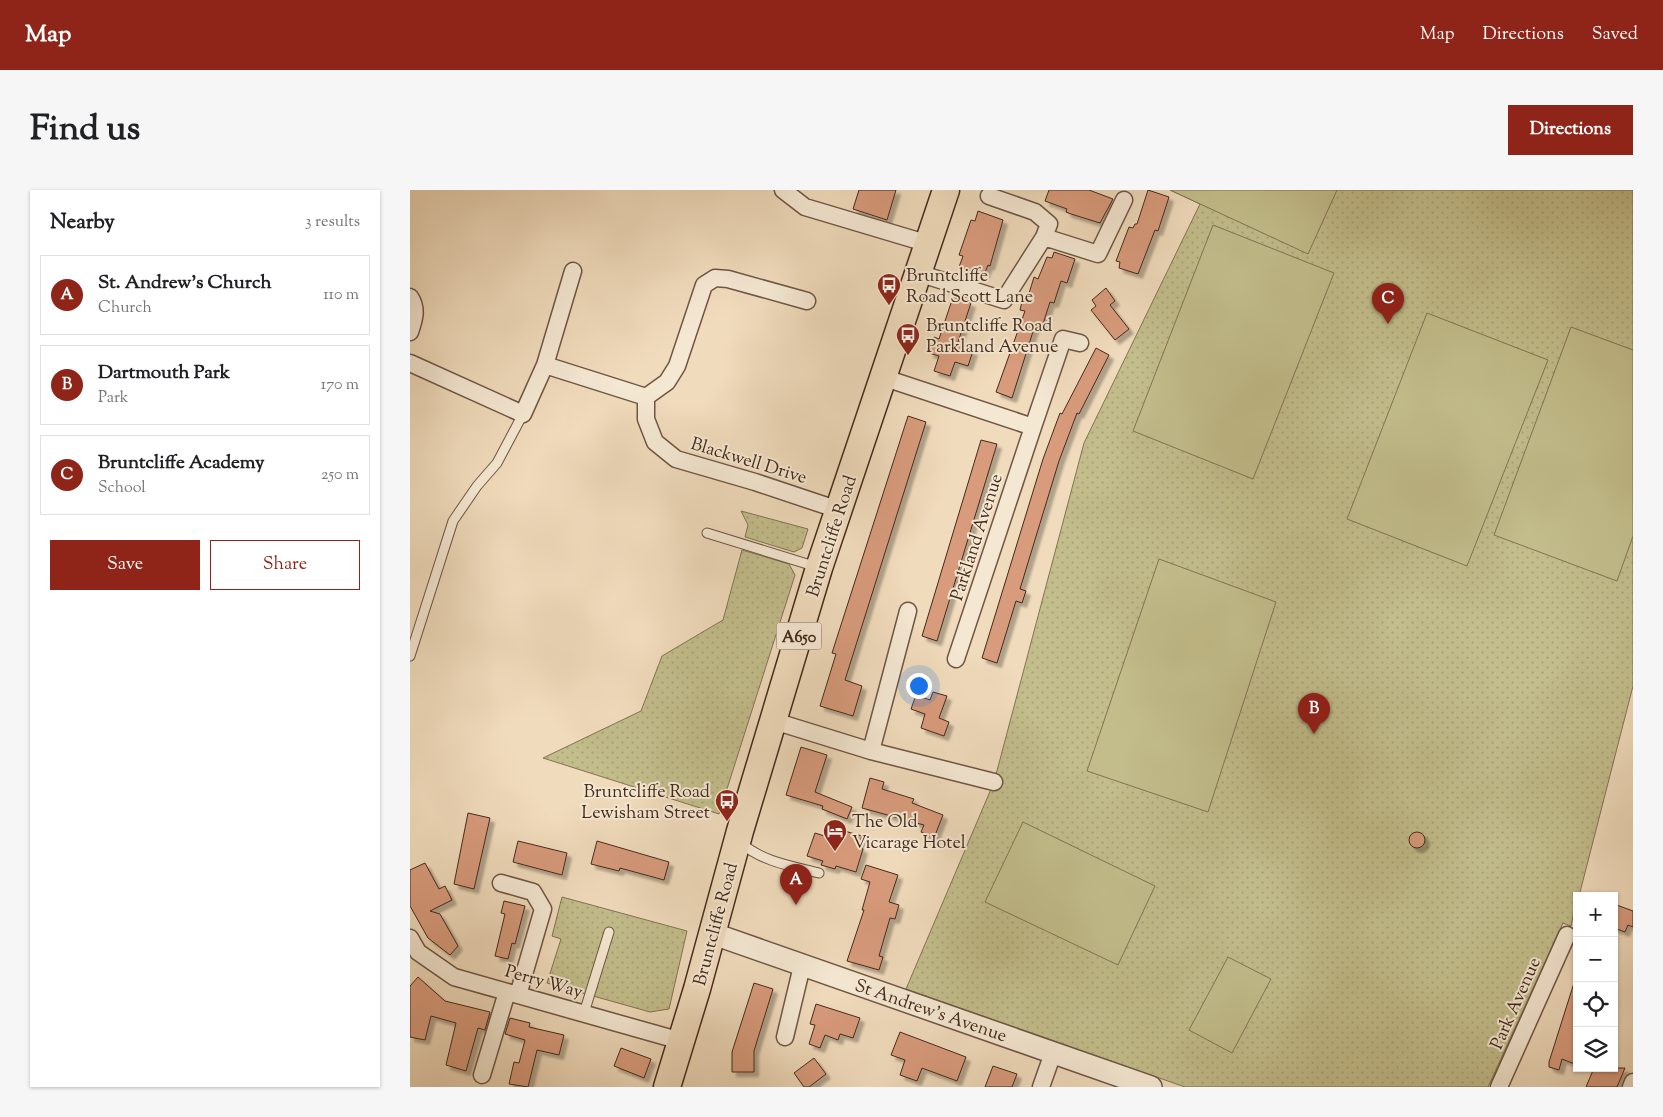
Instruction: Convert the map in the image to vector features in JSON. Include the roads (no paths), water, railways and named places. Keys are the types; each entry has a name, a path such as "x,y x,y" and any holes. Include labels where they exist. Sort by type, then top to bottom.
{"main road":[{"name":"Bruntcliffe Road","path":"667,1087 737,840 819,568 946,190"}],"street":[{"path":"783,190 805,207 929,244"},
{"path":"918,273 1004,300 1044,237 1049,224 1035,212 989,196"},
{"path":"1044,237 1098,254 1124,200"},
{"path":"410,363 523,414 545,365 573,271"},
{"path":"545,365 646,397 666,382 677,366 704,285 714,278 728,278 807,301"},
{"path":"410,297 415,304 410,332"},
{"name":"Parkland Avenue","path":"956,659 1033,427 1056,336 1080,343"},
{"path":"882,377 1033,427"},
{"name":"Blackwell Drive","path":"646,397 646,419 655,442 676,459 755,482 839,510"},
{"path":"870,751 908,610"},
{"path":"774,721 870,751 994,782"},
{"path":"482,1075 543,909 532,892 501,883"},
{"name":"St Andrew's Avenue","path":"711,934 1150,1087"},
{"name":"Park Avenue","path":"1499,1087 1567,935"},
{"name":"Perry Way","path":"410,938 414,956 454,977 681,1041"},
{"path":"785,1037 802,966"},
{"path":"1041,1087 1053,1053"},
{"path":"1631,1087 1633,1082"}],"lane":[{"path":"410,656 453,521 477,486 497,463 523,414"},
{"path":"707,533 819,568"},
{"path":"737,840 761,856 819,872"},
{"path":"584,1013 609,932"}],"place":[{"name":"Bruntcliffe Road Scott Lane","path":"889,306"},
{"name":"Bruntcliffe Academy","path":"1388,324"},
{"name":"Bruntcliffe Road Parkland Avenue","path":"908,356"},
{"name":"Dartmouth Park","path":"1314,734"},
{"name":"Bruntcliffe Road Lewisham Street","path":"727,822"},
{"name":"The Old Vicarage Hotel","path":"835,852"},
{"name":"St. Andrew's Church","path":"796,905"}]}
